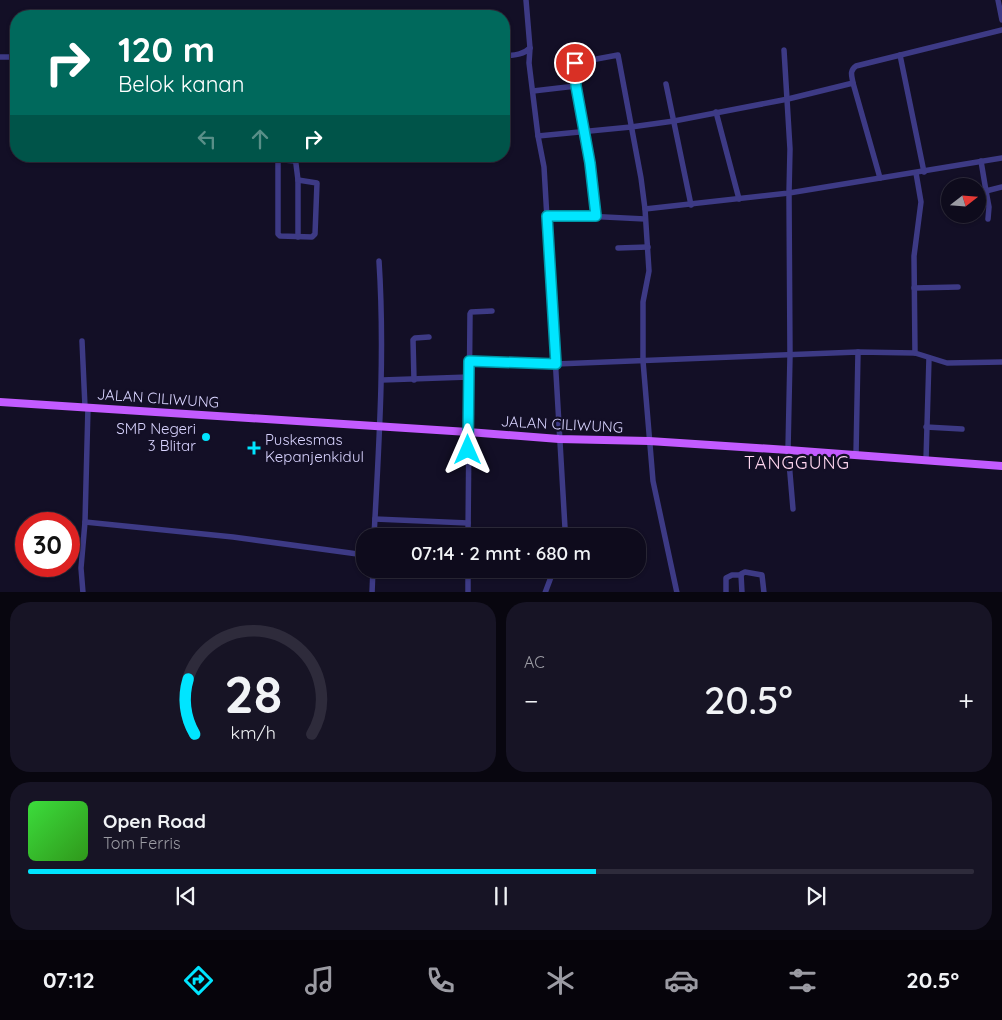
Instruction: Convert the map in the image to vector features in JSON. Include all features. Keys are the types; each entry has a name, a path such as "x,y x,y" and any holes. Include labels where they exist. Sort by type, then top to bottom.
{"main road":[{"name":"JALAN CILIWUNG","path":"0,402 560,439 650,441 1002,466"}],"street":[{"path":"526,0 530,48 529,63 538,136 544,167 565,528"},
{"path":"998,0 1002,20"},
{"path":"880,178 853,83 852,69 856,66 1002,30"},
{"path":"510,55 526,52 530,48"},
{"path":"784,50 790,149 788,450 793,509"},
{"path":"520,54 529,63"},
{"path":"596,216 576,86 575,63 618,55 645,209 648,278 643,302 643,361 653,481 677,592"},
{"path":"900,55 924,172"},
{"path":"538,136 674,121 788,99 853,83"},
{"path":"666,84 691,205"},
{"path":"533,91 576,86"},
{"path":"716,112 739,199"},
{"path":"645,209 789,193 1002,158"},
{"path":"980,161 983,178"},
{"path":"287,162 278,163 278,234 280,236 312,237 315,234 317,182 298,180"},
{"path":"296,162 298,237"},
{"path":"916,173 921,202 915,237 916,353"},
{"path":"988,220 989,207 986,191 1002,187"},
{"path":"547,216 645,219"},
{"path":"618,248 648,247"},
{"path":"374,528 382,380 382,301 379,261"},
{"path":"914,288 958,287"},
{"path":"468,528 471,312 492,311"},
{"path":"414,380 413,340 415,338 429,337"},
{"path":"82,341 86,407 85,522 81,568 83,592"},
{"path":"856,455 858,352"},
{"path":"469,361 556,364 858,352 916,353 947,363 1002,362"},
{"path":"926,460 929,358"},
{"path":"382,380 469,377"},
{"path":"926,427 962,429"},
{"path":"375,519 468,523"},
{"path":"85,522 233,537 356,553"},
{"path":"726,592 726,578 732,575 741,575 745,572 762,575 764,592"},
{"path":"741,575 742,592"},
{"path":"372,592 373,578"},
{"path":"468,578 468,592"},
{"path":"545,592 550,578"}],"place":[{"name":"SMP Negeri 3 Blitar","path":"206,437"},
{"name":"Puskesmas Kepanjenkidul","path":"254,448"}],"district":[{"name":"TANGGUNG","path":"797,462"}],"route":[{"path":"468,450 469,361 556,364 547,216 596,216 590,163 576,86 575,63"}]}
